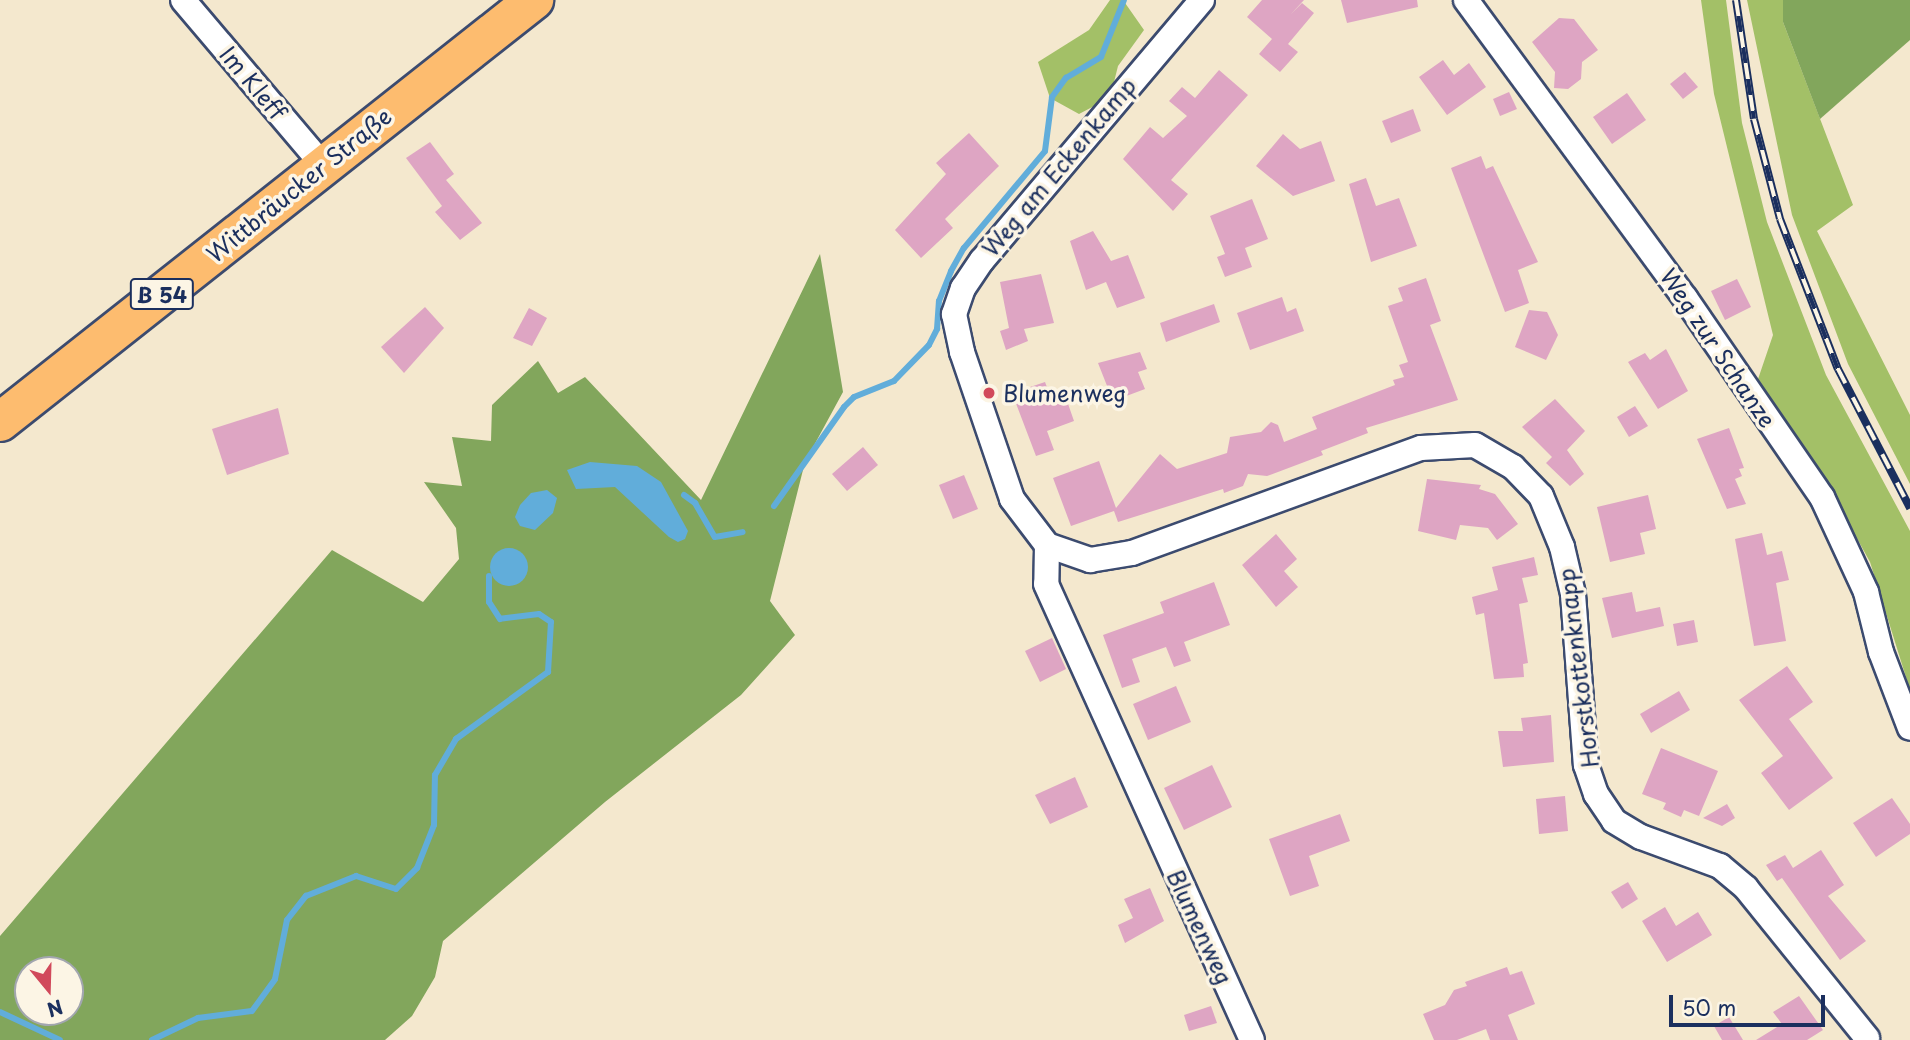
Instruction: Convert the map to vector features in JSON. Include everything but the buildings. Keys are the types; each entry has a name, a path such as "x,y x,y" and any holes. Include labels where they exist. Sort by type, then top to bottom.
{"main road":[{"name":"Wittbräucker Straße","path":"0,422 534,0"}],"street":[{"name":"Im Kleff","path":"183,0 323,165"},
{"name":"Weg am Eckenkamp","path":"1047,545 1012,499 962,352 954,314 976,269 1202,0"},
{"name":"Weg zur Schanze","path":"1466,0 1685,298 1822,497 1866,592 1881,652 1910,728"},
{"name":"Horstkottenknapp","path":"1047,545 1090,560 1132,553 1421,447 1475,445 1513,467 1541,496 1562,547 1573,594 1586,765 1596,794 1614,821 1641,837 1720,866 1746,888 1868,1039"},
{"name":"Blumenweg","path":"1047,545 1046,584 1252,1040"}],"green space":[{"path":"1110,0 1123,0 1144,30 1118,66 1114,82 1098,104 1079,114 1050,98 1038,62 1089,30"},
{"path":"1701,0 1726,0 1742,123 1767,222 1826,375 1910,531 1910,690 1870,562 1825,480 1756,385 1773,335 1714,94"},
{"path":"1747,0 1783,0 1783,22 1853,205 1817,231 1910,415 1910,484 1848,364 1792,215"},
{"path":"1783,0 1910,0 1910,40 1820,119 1783,22"},
{"path":"820,254 843,392 805,462 770,601 795,635 741,695 605,802 443,941 435,977 412,1016 385,1040 0,1040 0,936 332,550 423,602 459,559 456,528 424,482 462,486 452,437 491,441 492,405 538,361 558,393 585,377 701,500"}],"water":[{"path":"590,462 637,466 661,482 688,531 685,539 678,542 669,537 615,487 576,489 567,470"},
{"path":"547,490 557,498 553,513 535,530 520,526 515,517 520,505 531,493"},
{"path":"509,548 522,554 528,567 522,580 509,586 496,580 490,567 496,554"}],"waterway":[{"path":"774,506 844,407 854,397 894,381 929,345 937,329 939,301 951,271 964,248 1045,151 1052,97 1066,78 1101,57 1124,0"},
{"path":"684,495 695,503 715,537 743,532"},
{"path":"152,1040 198,1018 252,1011 275,979 287,920 306,896 356,876 396,889 417,868 434,825 435,775 456,739 548,672 551,622 539,614 500,619 489,602 489,576"},
{"path":"0,1012 60,1040"}],"railway":[{"path":"1736,0 1754,119 1780,219 1838,369 1910,508"}],"place":[{"name":"Blumenweg","path":"989,393"}]}
